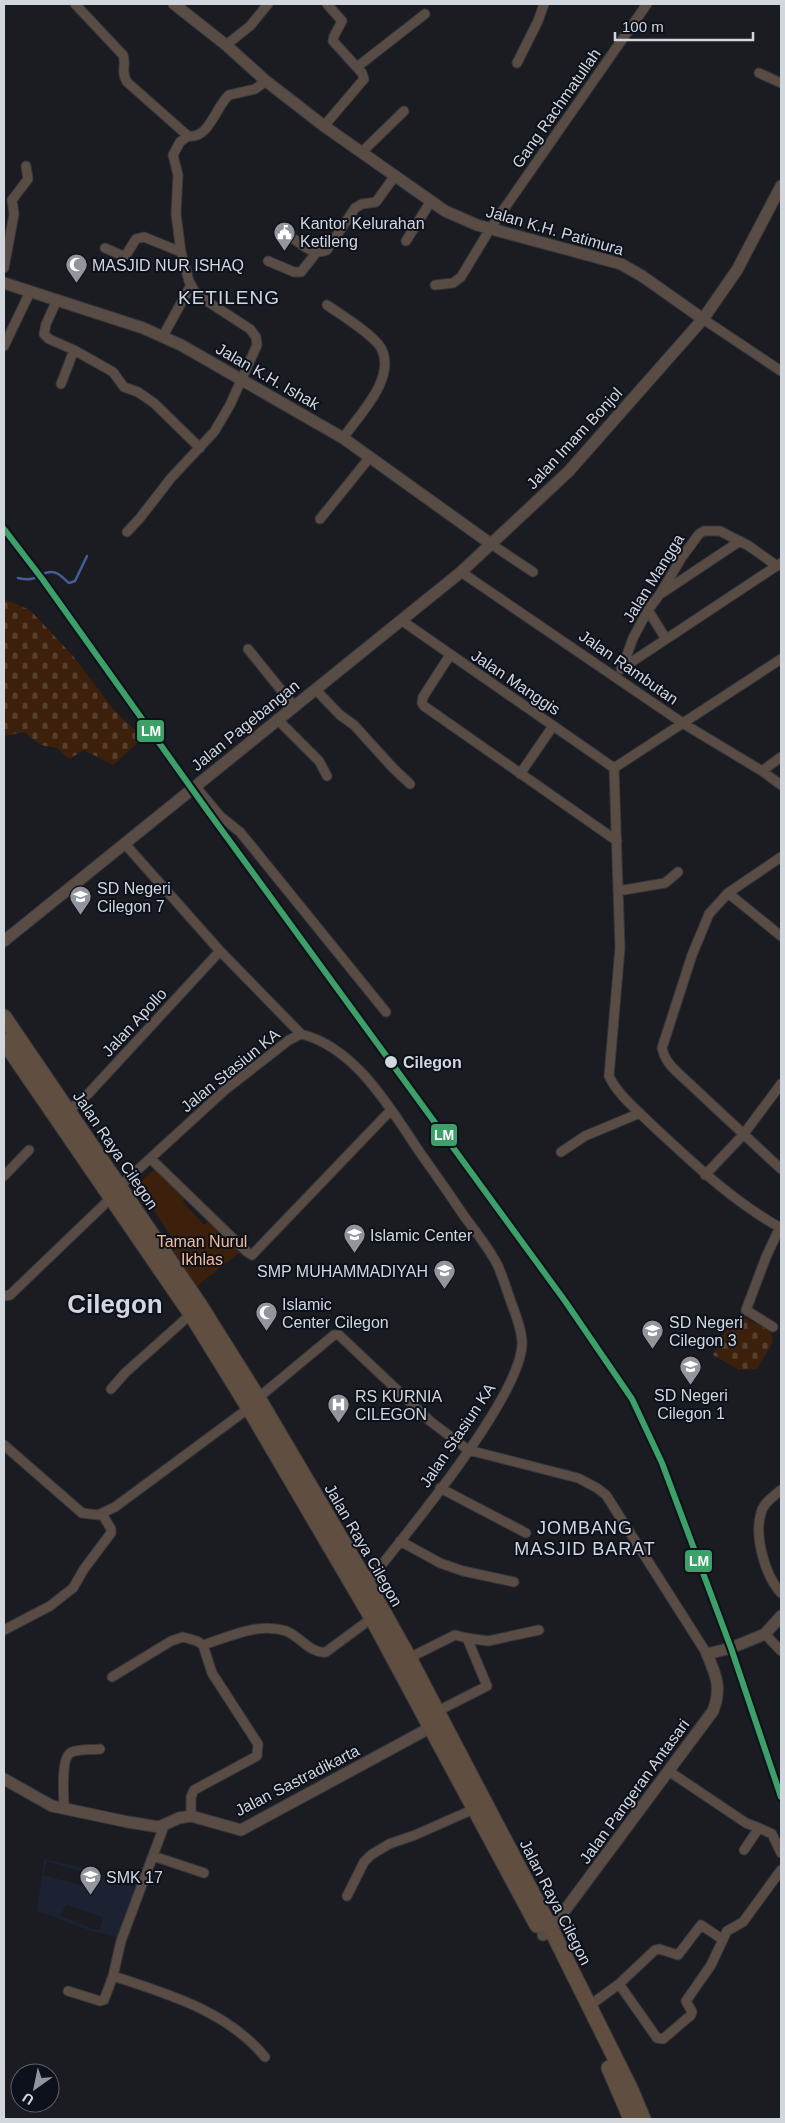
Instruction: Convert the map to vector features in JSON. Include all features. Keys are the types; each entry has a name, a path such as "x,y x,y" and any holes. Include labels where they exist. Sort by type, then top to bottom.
{"highway":[{"name":"Jalan Raya Cilegon","path":"4,1017 68,1111 115,1192"},
{"name":"Jalan Raya Cilegon","path":"4,1041 115,1192 155,1251 191,1314 253,1403 367,1583 409,1658 474,1809 589,2006 631,2090 643,2119"},
{"name":"Jalan Raya Cilegon","path":"155,1251 199,1304 372,1618 436,1720 547,1932 631,2119"}],"street":[{"path":"75,4 123,55 122,72 128,82 188,136"},
{"name":"Jalan K.H. Patimura","path":"174,4 226,45 266,81 324,126 394,177 452,215 490,228 621,264 642,276 703,319"},
{"path":"226,45 250,26 268,4"},
{"path":"324,126 362,82 364,76 335,45 334,36 342,21 327,4"},
{"path":"517,63 544,4"},
{"name":"Gang Rachmatullah","path":"435,285 457,282 490,228 646,4"},
{"path":"357,68 425,14"},
{"path":"758,73 781,83"},
{"path":"127,532 170,478 200,448 222,420 257,345 254,334 202,298 190,285 181,252 176,214 178,175 173,155 180,142 188,136 197,136 203,132 226,96 235,92 255,89 266,81"},
{"path":"362,152 404,111"},
{"path":"4,268 14,214 12,200 28,179 26,166"},
{"path":"268,261 294,272 301,272 316,253 326,250 355,208 362,204 376,202 394,177"},
{"name":"Jalan Imam Bonjol","path":"461,572 569,471 703,319 737,270 781,186"},
{"path":"406,241 431,201"},
{"path":"105,248 121,255 126,255 136,239 144,237 181,252"},
{"path":"294,239 316,253"},
{"name":"Jalan K.H. Ishak","path":"4,283 163,336 242,379 343,438 491,544"},
{"path":"163,336 190,285"},
{"path":"4,346 30,292"},
{"path":"57,300 46,324 44,334 49,339 74,350 113,372 124,386 138,392 154,403 200,448"},
{"path":"327,305 364,332 380,347 386,367 381,384 343,438"},
{"path":"703,319 781,371"},
{"path":"61,384 74,350"},
{"path":"320,519 370,457"},
{"name":"Jalan Mangga","path":"623,666 632,638 648,610 660,594 682,556 699,534 704,531 720,531 779,564"},
{"path":"660,594 740,541"},
{"path":"491,544 533,572"},
{"path":"615,677 623,666 779,564"},
{"name":"Jalan Pagebangan","path":"4,941 276,719 316,690 461,572"},
{"name":"Jalan Rambutan","path":"461,572 684,724 762,770 781,785"},
{"path":"648,610 666,639"},
{"name":"Jalan Manggis","path":"401,620 614,768"},
{"path":"248,649 294,706"},
{"path":"450,655 423,697 422,703 520,774 618,841"},
{"path":"773,1326 746,1310 766,1257 780,1228 754,1212 705,1175 640,1113 615,1086 609,1076 620,948 618,841 614,768 781,660"},
{"path":"316,690 410,784"},
{"path":"276,719 319,761 327,776"},
{"path":"520,774 553,726"},
{"path":"762,770 781,757"},
{"path":"195,786 220,816 240,832 386,1012"},
{"path":"125,844 220,951 302,1034"},
{"path":"781,857 728,893 710,914 704,924 662,1048 663,1055 668,1063 781,1169"},
{"path":"618,891 665,883 678,872"},
{"path":"728,893 781,936"},
{"name":"Jalan Apollo","path":"68,1111 89,1093 220,951"},
{"name":"Jalan Stasiun KA","path":"4,1296 10,1295 183,1127 225,1090 289,1040 302,1034 326,1043 349,1059 391,1110 488,1248 501,1274 521,1328 522,1351 518,1369 495,1411 440,1488 367,1583"},
{"path":"705,1175 743,1135 781,1084"},
{"path":"151,1159 252,1255 391,1110"},
{"path":"561,1152 585,1136 640,1113"},
{"path":"4,1176 29,1150"},
{"path":"111,1389 125,1373 191,1314"},
{"path":"4,1445 82,1513 90,1515 102,1514 115,1507 253,1403 334,1336 338,1335 430,1421 468,1450 578,1478 588,1482 606,1496 707,1654 731,1648 765,1634 781,1616"},
{"path":"440,1488 526,1533"},
{"path":"781,1490 761,1511 760,1525 763,1559 775,1586 781,1593"},
{"path":"4,1630 50,1606 73,1588 84,1569 111,1533 111,1529 102,1514"},
{"path":"400,1541 463,1572 514,1582"},
{"path":"203,1646 243,1632 267,1629 287,1632 312,1649 326,1652 372,1618"},
{"path":"409,1658 455,1636 488,1641 539,1630"},
{"path":"765,1634 781,1651"},
{"path":"4,1779 42,1802 151,1826 164,1826 179,1818 191,1816 191,1797 194,1790 257,1756 258,1744 212,1672 203,1646 188,1638 177,1639 112,1677"},
{"path":"436,1720 487,1686 467,1638"},
{"name":"Jalan Pangeran Antasari","path":"547,1932 670,1772 713,1711 718,1691 715,1674 707,1654"},
{"name":"Jalan Sastradikarta","path":"191,1816 236,1830 246,1829 436,1720"},
{"path":"64,1808 64,1766 66,1758 74,1751 100,1749"},
{"path":"670,1772 746,1823 772,1834 781,1853"},
{"path":"347,1896 364,1862 379,1849 474,1809"},
{"path":"68,1991 100,2001 104,2000 113,1976 121,1941 164,1826"},
{"path":"744,1850 759,1828"},
{"path":"153,1856 204,1873"},
{"path":"618,1984 653,2033 659,2040 662,2040 691,2015 692,2012 686,2001 711,1965 727,1931 743,1922 781,1870"},
{"path":"589,2006 618,1984 655,1950 678,1955 701,1925 722,1940"},
{"path":"113,1976 193,2004 248,2037 265,2057"}],"shaded area":[{"name":"SMK 17","path":"44,1859 90,1869 96,1877 143,1889 122,1938 91,1931 37,1911","holes":["47,1861 91,1875 87,1887 43,1875","66,1904 103,1918 99,1931 61,1916"]}],"green space":[{"path":"4,599 30,610 73,656 114,710 143,738 113,765 84,750 69,759 57,748 40,745 24,732 4,736"},
{"name":"Taman Nurul Ikhlas","path":"157,1167 186,1195 183,1202 204,1225 209,1221 241,1251 196,1287 171,1252 178,1247 137,1184"},
{"path":"742,1317 771,1331 773,1342 757,1369 739,1370 713,1355 725,1330"}],"waterway":[{"path":"18,578 30,579 48,572 55,572 69,583 75,581 87,556"}],"transit line":[{"name":"LM","path":"4,529 43,580 207,810 565,1301 632,1399 662,1463 731,1648 781,1797"}],"place":[{"name":"Kantor Kelurahan Ketileng","path":"284,251"},
{"name":"MASJID NUR ISHAQ","path":"76,284"},
{"name":"SD Negeri Cilegon 7","path":"81,916"},
{"name":"Cilegon","path":"391,1062"},
{"name":"Islamic Center","path":"354,1254"},
{"name":"SMP MUHAMMADIYAH","path":"444,1290"},
{"name":"Islamic Center Cilegon","path":"266,1332"},
{"name":"SD Negeri Cilegon 3","path":"653,1350"},
{"name":"SD Negeri Cilegon 1","path":"691,1385"},
{"name":"RS KURNIA CILEGON","path":"339,1424"},
{"name":"SMK 17","path":"90,1896"}],"district":[{"name":"KETILENG","path":"229,297"},
{"name":"Cilegon","path":"115,1304"},
{"name":"JOMBANG MASJID BARAT","path":"585,1538"}]}
